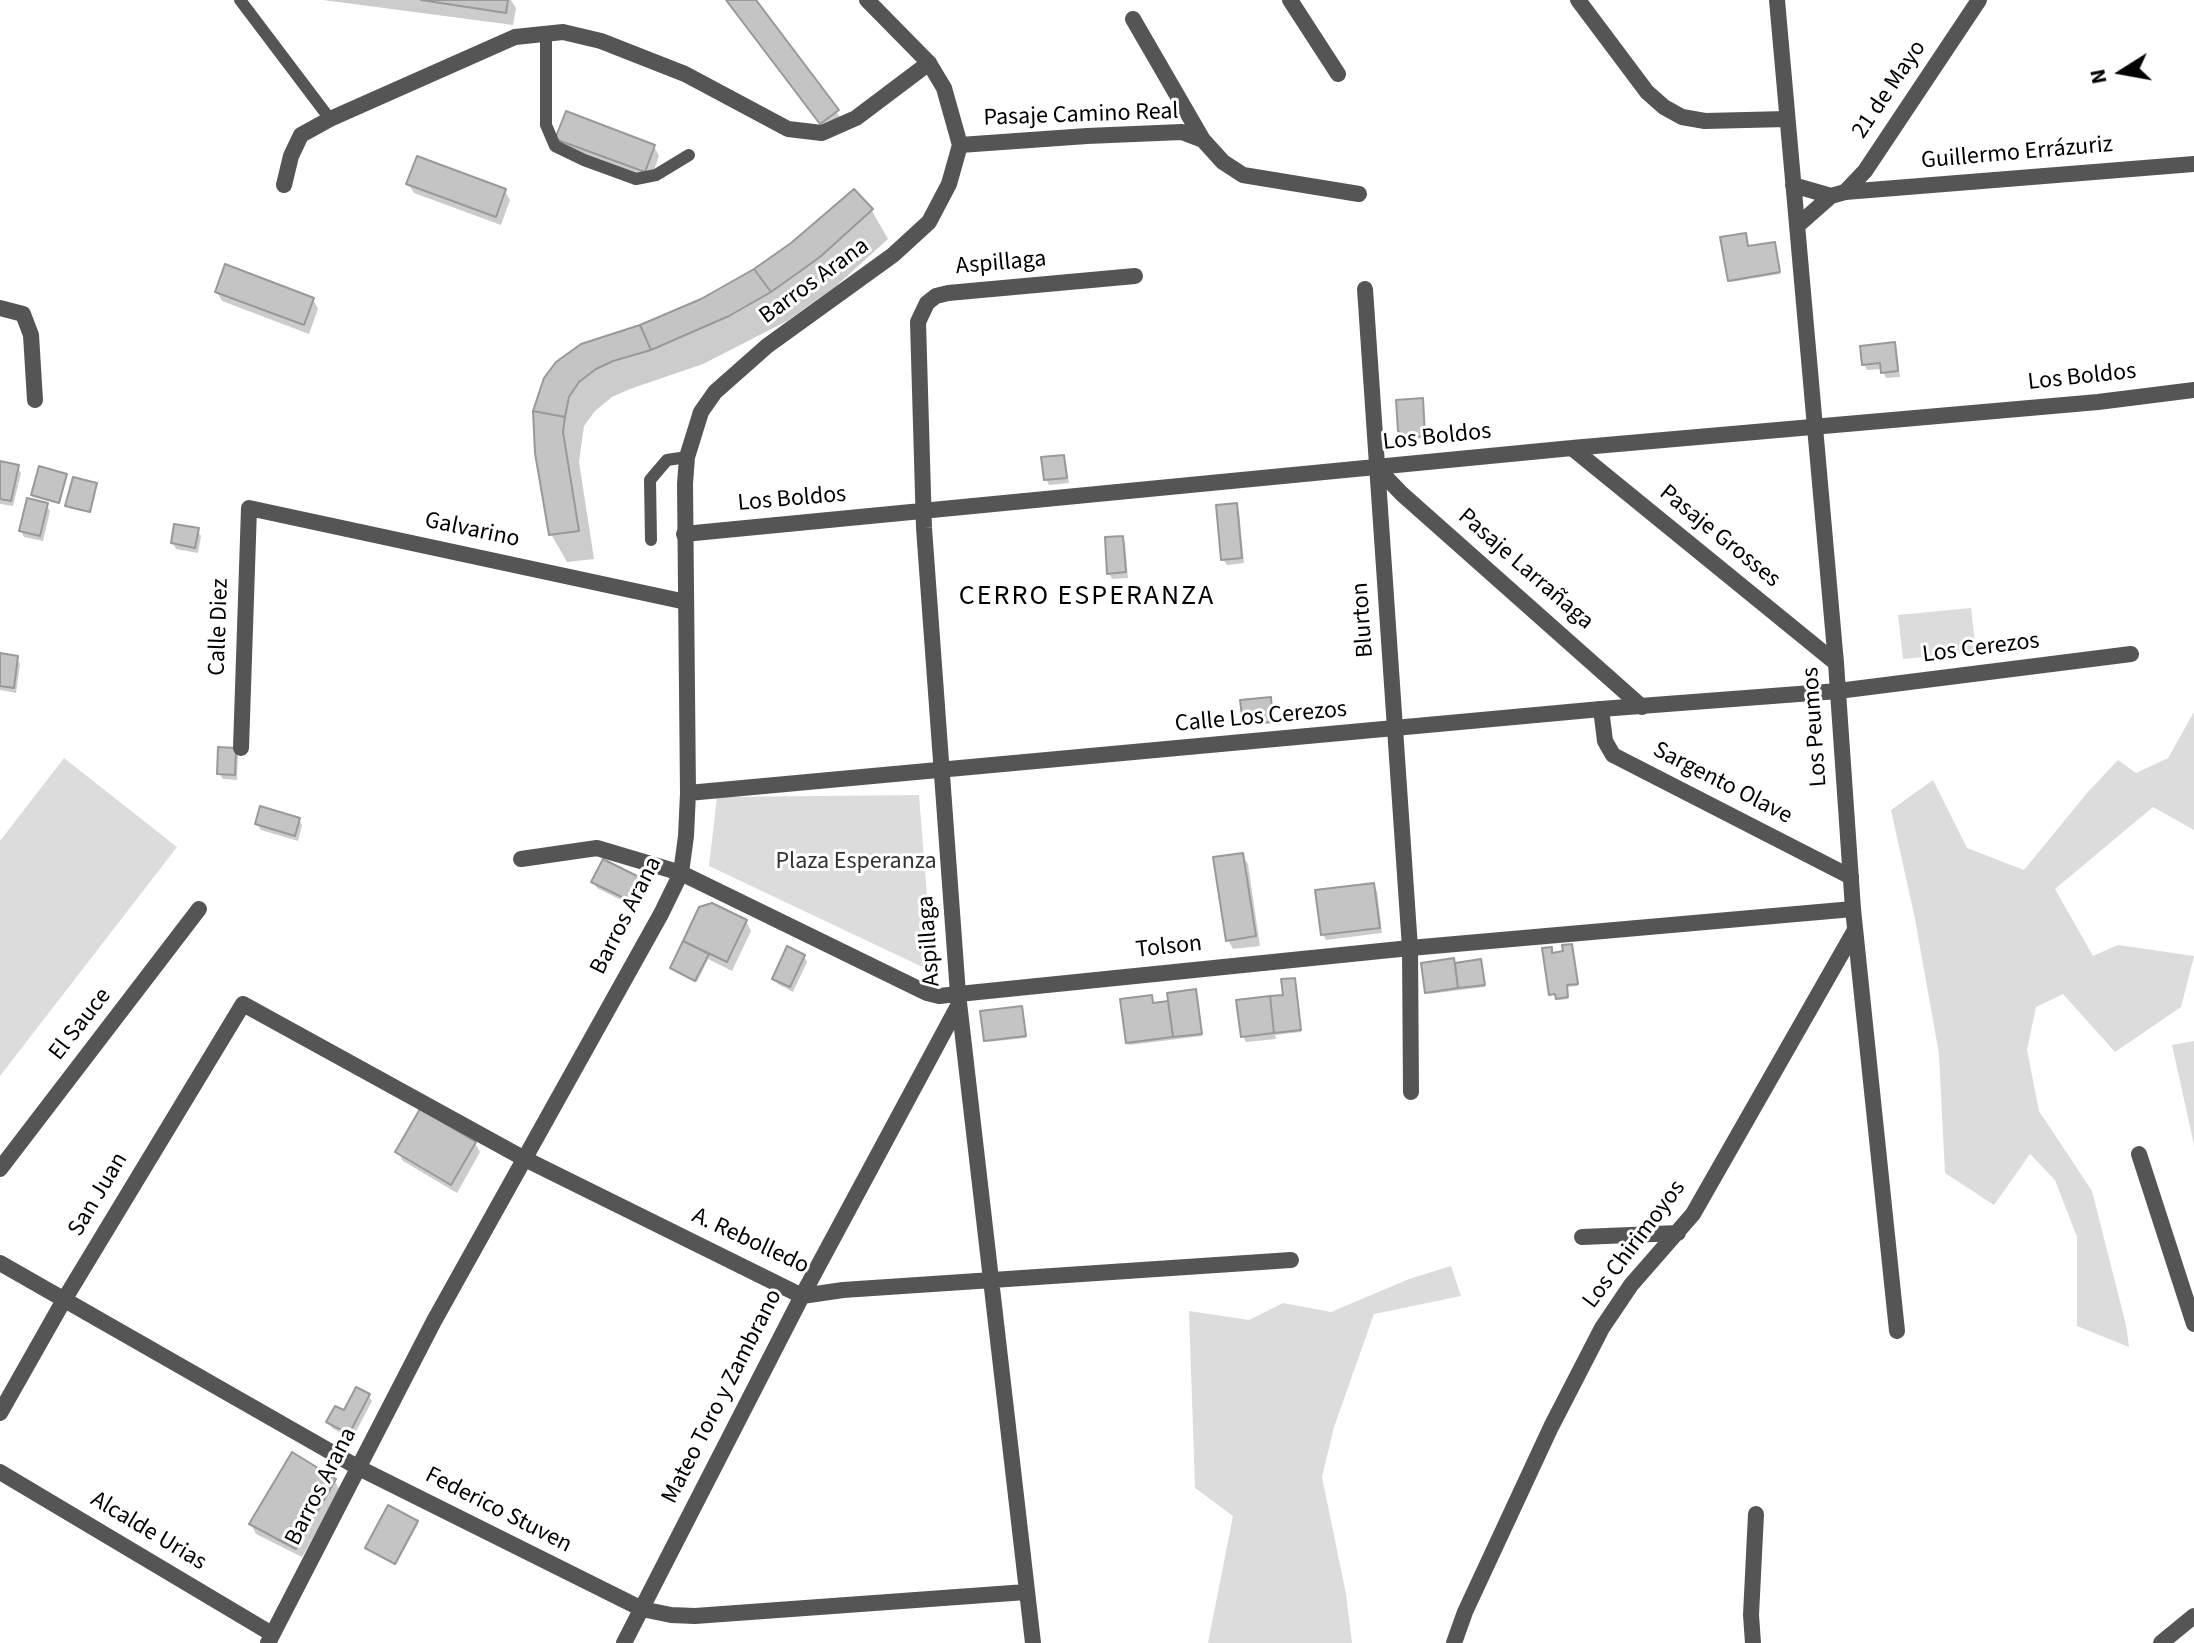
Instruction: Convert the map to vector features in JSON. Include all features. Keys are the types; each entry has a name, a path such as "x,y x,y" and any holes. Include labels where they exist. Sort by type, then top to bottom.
{"street":[{"path":"867,0 929,63 944,88 960,145"},
{"path":"1290,0 1338,74"},
{"path":"1578,0 1647,92 1673,112 1705,121 1787,119"},
{"name":"Los Peumos","path":"1777,0 1836,663 1853,909 1897,1331"},
{"name":"21 de Mayo","path":"1797,226 1865,171 1979,0"},
{"name":"Pasaje Camino Real","path":"1133,19 1203,140 1223,162 1243,175 1359,194"},
{"path":"284,185 291,156 301,135 330,119 515,37 563,32 601,41 685,74 788,129 822,133 856,118 929,63"},
{"name":"Pasaje Camino Real","path":"960,145 1182,132 1203,140"},
{"name":"Barros Arana","path":"270,1638 434,1321 681,873 688,793 684,534 687,457 701,412 715,392 767,346 893,255 929,222 949,184 960,145"},
{"name":"Guillermo Errázuriz","path":"1838,194 2194,164"},
{"path":"1793,185 1838,194"},
{"name":"Aspillaga","path":"1033,1643 958,999 924,512 918,322 927,303 936,296 948,293 1135,276"},
{"name":"Blurton","path":"1365,289 1410,948 1411,1092"},
{"path":"0,308 23,314 31,335 35,400"},
{"name":"Los Boldos","path":"684,534 1572,448 2098,402 2194,390"},
{"name":"Pasaje Grosses","path":"1572,448 1836,663"},
{"name":"Pasaje Larrañaga","path":"1377,468 1402,494 1642,707"},
{"name":"Galvarino","path":"249,508 686,602"},
{"name":"Calle Diez","path":"241,748 249,508"},
{"name":"Los Cerezos","path":"1838,691 2131,654"},
{"name":"Calle Los Cerezos","path":"688,793 1601,709 1838,691"},
{"name":"Sargento Olave","path":"1601,709 1605,741 1613,755 1851,877"},
{"name":"Tolson","path":"521,859 597,848 681,873 927,993 958,999 1410,948 1853,909"},
{"name":"El Sauce","path":"0,1169 199,909"},
{"name":"Los Chirimoyos","path":"1454,1643 1465,1612 1551,1427 1602,1328 1631,1285 1693,1214 1855,930"},
{"name":"Mateo Toro y Zambrano","path":"624,1643 958,999"},
{"name":"A. Rebolledo","path":"243,1004 523,1158 802,1296 843,1290 1291,1260"},
{"name":"San Juan","path":"0,1413 64,1300 243,1004"},
{"path":"2139,1154 2194,1324"},
{"path":"1582,1237 1678,1233"},
{"name":"Federico Stuven","path":"0,1263 359,1468 642,1609 695,1616 1026,1592"},
{"name":"Alcalde Urias","path":"0,1472 270,1638"},
{"path":"1753,1643 1751,1615 1756,1514"},
{"path":"2161,1643 2194,1616"}],"lane":[{"path":"240,0 330,119"},
{"path":"546,33 546,125 555,146 636,179 656,175 689,155"},
{"path":"651,540 650,480 667,460 687,457"}],"green space":[{"path":"1971,608 1976,652 1903,659 1898,615"},
{"path":"2194,712 2194,830 2153,807 2055,889 2093,956 2118,945 2194,956 2181,1007 2115,1052 2063,994 2036,1007 2027,1050 2039,1111 2092,1191 2129,1347 2077,1326 2077,1237 2055,1180 2030,1154 1994,1205 1945,1173 1939,1054 1915,919 1891,810 1933,780 1967,848 2024,870 2118,760 2136,773 2168,758"},
{"path":"64,758 177,847 0,1076 0,841"},
{"name":"Plaza Esperanza","path":"919,795 933,972 709,866 717,797"},
{"path":"2194,1041 2194,1145 2172,1045"},
{"path":"1451,1266 1461,1296 1374,1314 1334,1427 1322,1477 1346,1594 1352,1643 1208,1643 1233,1516 1195,1488 1189,1311 1249,1320 1283,1303 1331,1312 1409,1279"}],"building":[{"path":"421,0 508,0 506,13"},
{"path":"726,0 756,0 839,110 820,124"},
{"path":"566,111 655,145 645,172 555,139"},
{"path":"417,156 506,189 496,217 406,184"},
{"path":"854,189 873,209 820,257 771,292 754,269 791,243"},
{"path":"1746,233 1748,246 1775,242 1780,272 1728,281 1720,237"},
{"path":"225,264 314,298 304,325 215,292"},
{"path":"754,269 771,292 729,316 651,350 640,325 701,299"},
{"path":"640,325 651,350 613,361 579,382 569,397 565,417 533,411 544,378 556,362 581,344"},
{"path":"1895,342 1898,371 1881,373 1880,363 1862,365 1860,346"},
{"path":"1423,398 1425,436 1406,437 1398,431 1396,400"},
{"path":"533,411 565,417 563,432 579,531 549,535 535,453"},
{"path":"1064,455 1067,478 1044,480 1041,457"},
{"path":"0,461 19,465 11,501 0,499"},
{"path":"39,466 67,474 59,503 31,495"},
{"path":"73,477 97,483 90,512 65,506"},
{"path":"27,498 48,503 40,536 19,531"},
{"path":"1237,503 1242,558 1221,560 1216,505"},
{"path":"174,524 199,528 195,548 171,543"},
{"path":"1123,536 1126,572 1107,574 1105,537"},
{"path":"0,653 18,656 14,688 0,686"},
{"path":"1271,697 1273,722 1243,724 1240,700"},
{"path":"218,747 236,748 235,775 217,774"},
{"path":"260,806 300,818 295,836 255,824"},
{"path":"1243,853 1256,936 1226,941 1213,857"},
{"path":"603,859 643,879 632,902 591,882"},
{"path":"1374,883 1380,928 1321,935 1315,890"},
{"path":"712,903 747,920 727,962 683,941 699,907"},
{"path":"683,941 709,954 695,981 670,968"},
{"path":"1572,944 1578,984 1567,985 1568,997 1556,999 1555,994 1549,995 1542,948 1552,947 1552,953 1563,951 1562,945"},
{"path":"787,946 805,955 790,987 772,979"},
{"path":"1454,958 1458,988 1425,993 1421,963"},
{"path":"1481,959 1485,985 1458,988 1455,963"},
{"path":"1295,978 1301,1030 1274,1033 1270,996 1283,995 1281,979"},
{"path":"1196,989 1202,1034 1173,1037 1167,993"},
{"path":"1152,995 1153,1003 1168,1001 1173,1037 1126,1043 1120,999"},
{"path":"1270,996 1274,1033 1241,1037 1236,1000"},
{"path":"1022,1006 1026,1036 984,1041 980,1011"},
{"path":"420,1109 476,1142 451,1185 395,1152"},
{"path":"356,1387 370,1394 349,1434 326,1422 335,1406 344,1410"},
{"path":"292,1452 336,1479 296,1549 249,1524"},
{"path":"388,1505 418,1521 395,1564 365,1548"}],"district":[{"name":"CERRO ESPERANZA","path":"1087,598"}]}
